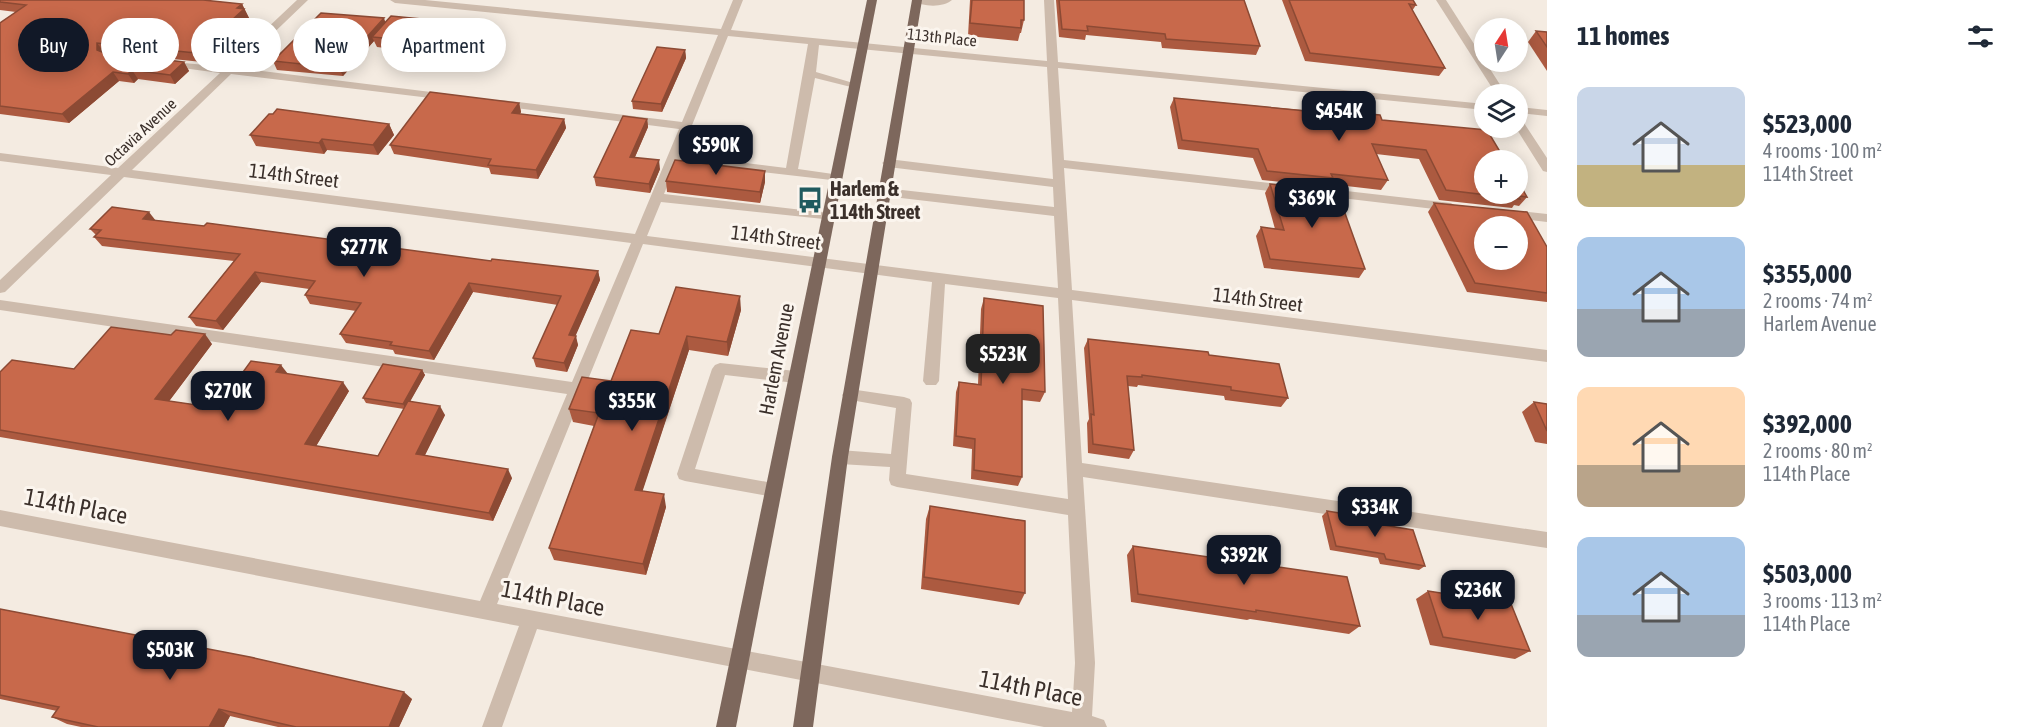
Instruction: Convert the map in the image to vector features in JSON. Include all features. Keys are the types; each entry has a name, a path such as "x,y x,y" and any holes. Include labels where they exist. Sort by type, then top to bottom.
{"main road":[{"name":"Harlem Avenue","path":"726,727 872,0"},
{"path":"803,727 840,457 917,0"}],"street":[{"name":"Octavia Avenue","path":"281,21 303,0"},
{"name":"113th Place","path":"395,0 1474,106"},
{"path":"485,611 738,0"},
{"path":"917,0 942,3 947,0"},
{"path":"1049,0 1085,663 1086,726"},
{"path":"1441,0 1495,84"},
{"path":"791,173 814,41"},
{"name":"Octavia Avenue","path":"0,288 227,72"},
{"path":"245,72 463,99"},
{"path":"810,74 855,85"},
{"path":"487,102 686,126"},
{"path":"1528,111 1547,113"},
{"path":"1528,138 1547,168"},
{"name":"114th Street","path":"0,157 1547,356"},
{"path":"672,158 836,178"},
{"path":"1057,163 1465,209"},
{"path":"888,164 1058,184"},
{"path":"884,192 1060,213"},
{"path":"656,197 828,217"},
{"path":"1500,212 1547,218"},
{"path":"931,381 939,277"},
{"path":"0,305 577,389"},
{"path":"773,490 685,474 720,369 795,377"},
{"path":"850,395 904,403 897,480 1075,508"},
{"path":"840,457 898,460"},
{"path":"1074,469 1547,540"},
{"name":"114th Place","path":"0,518 812,671 1086,726"},
{"path":"492,727 531,619"}],"building":[{"path":"0,0 203,0 242,4 237,8 244,9 234,18 191,18 191,52 179,51 179,18 101,18 101,43 97,43 97,50 101,52 101,72 113,72 62,114 0,106 0,23 26,5 0,2"},
{"path":"972,0 1024,0 1024,20 1021,20 1021,28 970,23"},
{"path":"1059,0 1244,0 1260,46 1166,39 1165,34 1087,26 1088,31 1062,29"},
{"path":"1289,0 1413,0 1416,5 1409,4 1445,68 1310,53"},
{"path":"321,13 384,18 381,18 381,21 369,35 369,18 316,18"},
{"path":"391,16 412,18 389,18"},
{"path":"381,27 381,38 372,37"},
{"path":"1536,31 1547,32 1547,47"},
{"path":"293,41 293,63 281,62 281,53"},
{"path":"657,47 685,50 661,104 632,101"},
{"path":"147,72 173,72 170,75"},
{"path":"430,92 519,103 512,113 564,119 536,170 488,165 491,159 390,145"},
{"path":"1174,98 1348,115 1346,112 1380,115 1382,120 1474,129 1474,138 1492,138 1499,150 1474,150 1474,193 1446,190 1426,150 1372,144 1388,180 1331,174 1333,178 1267,171 1258,149 1182,140"},
{"path":"277,109 389,124 373,145 322,139 319,143 250,135 269,114 273,114"},
{"path":"623,116 647,119 630,157 659,160 649,184 594,177"},
{"path":"675,160 765,171 760,192 666,181"},
{"path":"1270,184 1337,191 1365,269 1270,259 1261,227 1284,230"},
{"path":"1434,203 1527,212 1547,247 1547,293 1475,283"},
{"path":"112,207 149,212 143,219 204,226 207,223 491,261 492,259 598,271 569,335 576,336 564,363 533,358 561,296 469,283 429,351 390,345 392,342 340,334 361,303 305,295 315,281 255,272 216,321 189,317 240,254 94,237 101,230 90,229"},
{"path":"676,287 740,296 727,342 687,336 635,490 664,494 643,564 549,548 599,413 569,409 582,377 611,381 631,330 659,334"},
{"path":"984,298 1043,306 1045,392 1022,389 1022,477 974,470 975,439 956,436 959,382 981,385"},
{"path":"111,327 171,335 176,330 205,334 155,399 217,408 251,361 281,365 276,372 343,382 305,444 378,456 408,401 440,406 416,454 508,469 489,513 0,430 0,372 12,360 74,369"},
{"path":"1088,339 1208,352 1209,355 1279,364 1288,398 1231,390 1231,387 1142,375 1142,377 1127,376 1134,450 1093,444 1091,414 1094,415"},
{"path":"383,364 422,370 403,404 363,398"},
{"path":"1534,402 1547,404 1547,431"},
{"path":"930,506 1025,521 1025,593 924,577"},
{"path":"1327,511 1364,517 1366,522 1413,530 1425,566 1386,559 1384,554 1336,546"},
{"path":"1133,546 1347,577 1360,626 1138,594"},
{"path":"1428,591 1511,604 1530,651 1443,637"},
{"path":"0,609 250,657 404,692 389,727 296,727 219,709 209,727 98,727 52,717 59,707 0,695"}],"place":[{"name":"Harlem & 114th Street","path":"810,200"}]}
